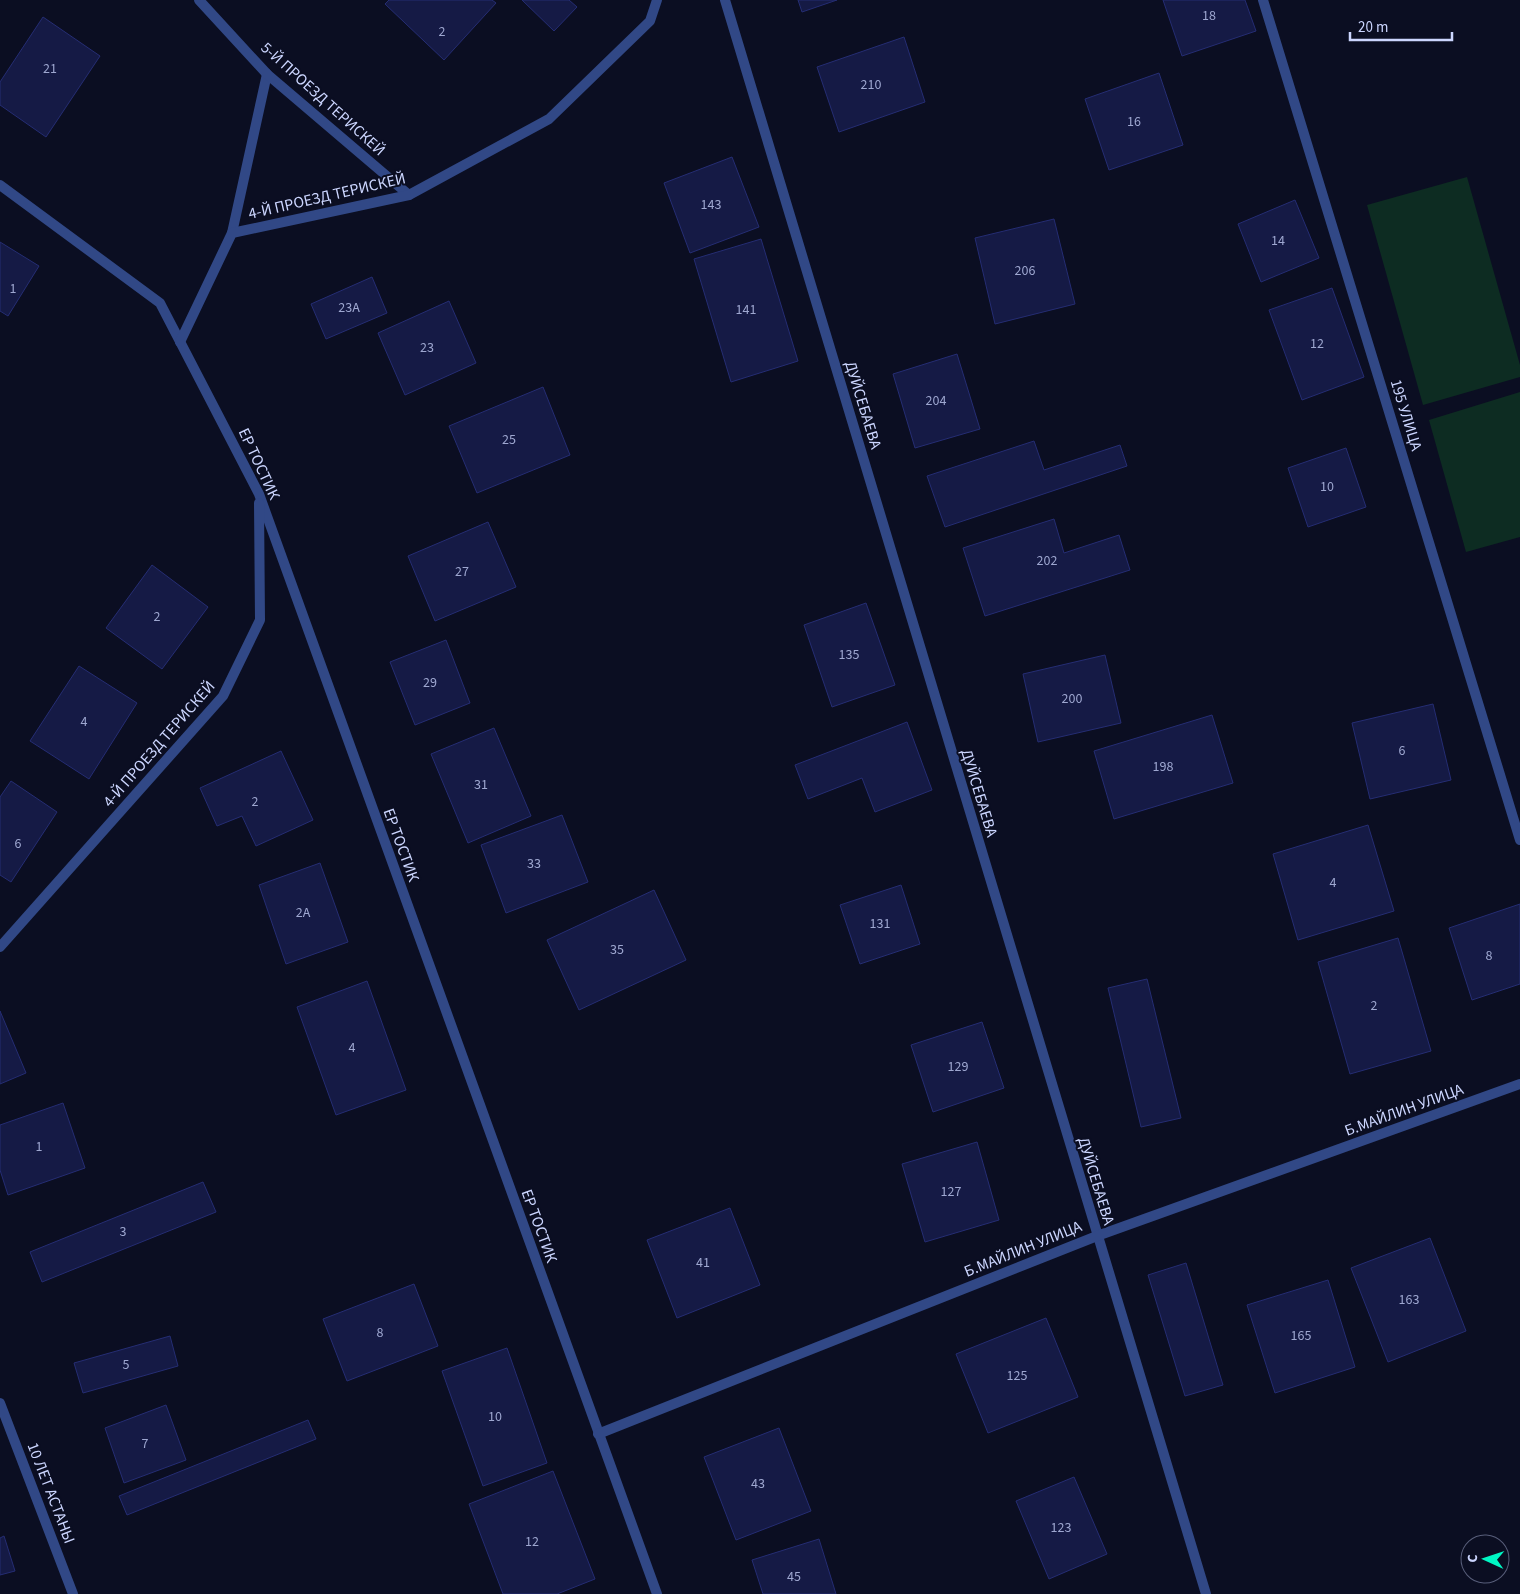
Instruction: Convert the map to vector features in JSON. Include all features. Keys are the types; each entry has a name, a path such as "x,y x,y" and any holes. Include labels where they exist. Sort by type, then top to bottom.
{"street":[{"name":"5-Й ПРОЕЗД ТЕРИСКЕЙ","path":"200,0 267,74 409,195"},
{"name":"4-Й ПРОЕЗД ТЕРИСКЕЙ","path":"180,342 232,234 409,195 549,119 650,21 657,0"},
{"name":"ДУЙСЕБАЕВА","path":"725,0 1096,1236 1206,1594"},
{"name":"195 УЛИЦА","path":"1263,0 1520,840"},
{"path":"232,234 267,74"},
{"name":"ЕР ТОСТИК","path":"0,185 160,304 259,494 657,1594"},
{"name":"4-Й ПРОЕЗД ТЕРИСКЕЙ","path":"0,947 223,696 260,620 259,494"},
{"name":"Б.МАЙЛИН УЛИЦА","path":"598,1434 1096,1236 1520,1084"},
{"name":"10 ЛЕТ АСТАНЫ","path":"0,1403 73,1594"}],"green space":[{"path":"1467,177 1520,365 1520,377 1423,405 1367,205"},
{"path":"1520,392 1520,537 1466,552 1429,420"}],"building":[{"path":"389,0 492,0 496,3 444,60 385,4"},
{"path":"522,0 569,0 577,7 554,31"},
{"path":"798,0 837,0 802,12"},
{"path":"1163,0 1245,0 1256,31 1182,56"},
{"path":"43,17 100,56 46,137 0,105 0,82"},
{"path":"904,37 925,102 839,132 817,67"},
{"path":"1159,73 1183,145 1109,170 1085,99"},
{"path":"732,157 759,227 690,253 664,183"},
{"path":"1295,200 1319,258 1261,282 1238,224"},
{"path":"1054,219 1075,304 995,324 975,238"},
{"path":"761,239 798,361 731,382 694,259"},
{"path":"0,242 39,266 8,316 0,311"},
{"path":"372,277 387,313 326,339 311,304"},
{"path":"1332,288 1364,377 1302,400 1269,310"},
{"path":"449,301 476,363 405,395 378,333"},
{"path":"957,354 980,429 915,448 893,374"},
{"path":"543,387 570,455 477,493 449,426"},
{"path":"1034,441 1044,470 1120,445 1127,466 945,527 927,476"},
{"path":"1346,448 1366,507 1308,527 1288,468"},
{"path":"1054,519 1064,553 1119,535 1130,570 985,616 963,548"},
{"path":"488,522 516,587 435,621 408,556"},
{"path":"152,565 208,607 162,669 106,628"},
{"path":"866,603 895,685 832,707 804,625"},
{"path":"446,640 470,703 415,725 390,662"},
{"path":"1105,655 1121,723 1038,742 1023,674"},
{"path":"79,666 137,703 89,779 30,741"},
{"path":"1433,704 1451,780 1370,799 1352,723"},
{"path":"1212,715 1233,783 1114,819 1094,751"},
{"path":"907,722 932,790 875,812 862,778 808,799 795,765"},
{"path":"494,728 531,816 468,843 431,754"},
{"path":"281,751 313,820 256,846 242,816 217,826 200,788"},
{"path":"11,781 57,812 11,882 0,875 0,797"},
{"path":"562,815 588,882 506,913 481,845"},
{"path":"1368,825 1394,911 1298,940 1273,854"},
{"path":"320,863 348,942 286,964 259,885"},
{"path":"901,885 920,944 860,964 840,905"},
{"path":"654,890 686,960 579,1010 547,940"},
{"path":"1520,904 1520,984 1472,1000 1449,928"},
{"path":"1398,938 1431,1051 1350,1074 1318,962"},
{"path":"1147,979 1181,1118 1141,1127 1108,988"},
{"path":"367,981 406,1090 336,1115 297,1007"},
{"path":"0,1011 26,1073 0,1084"},
{"path":"982,1022 1004,1088 933,1112 911,1045"},
{"path":"63,1103 85,1168 8,1195 0,1170 0,1125"},
{"path":"977,1142 999,1220 925,1242 902,1164"},
{"path":"203,1182 216,1212 42,1282 30,1252"},
{"path":"730,1208 760,1285 677,1318 647,1240"},
{"path":"1430,1238 1466,1331 1388,1362 1351,1268"},
{"path":"1186,1263 1223,1385 1185,1396 1148,1275"},
{"path":"1328,1280 1355,1367 1275,1393 1247,1305"},
{"path":"414,1284 438,1346 347,1381 323,1319"},
{"path":"1046,1318 1078,1397 988,1433 956,1354"},
{"path":"170,1336 178,1366 83,1393 74,1363"},
{"path":"507,1348 547,1463 483,1486 442,1371"},
{"path":"166,1405 186,1460 124,1483 105,1428"},
{"path":"308,1420 316,1439 127,1515 119,1496"},
{"path":"779,1428 811,1511 736,1540 704,1457"},
{"path":"553,1471 595,1579 557,1594 503,1594 469,1504"},
{"path":"1074,1477 1107,1554 1049,1579 1016,1501"},
{"path":"4,1536 15,1571 0,1575 0,1538"},
{"path":"819,1539 836,1594 763,1594 752,1560"}]}
